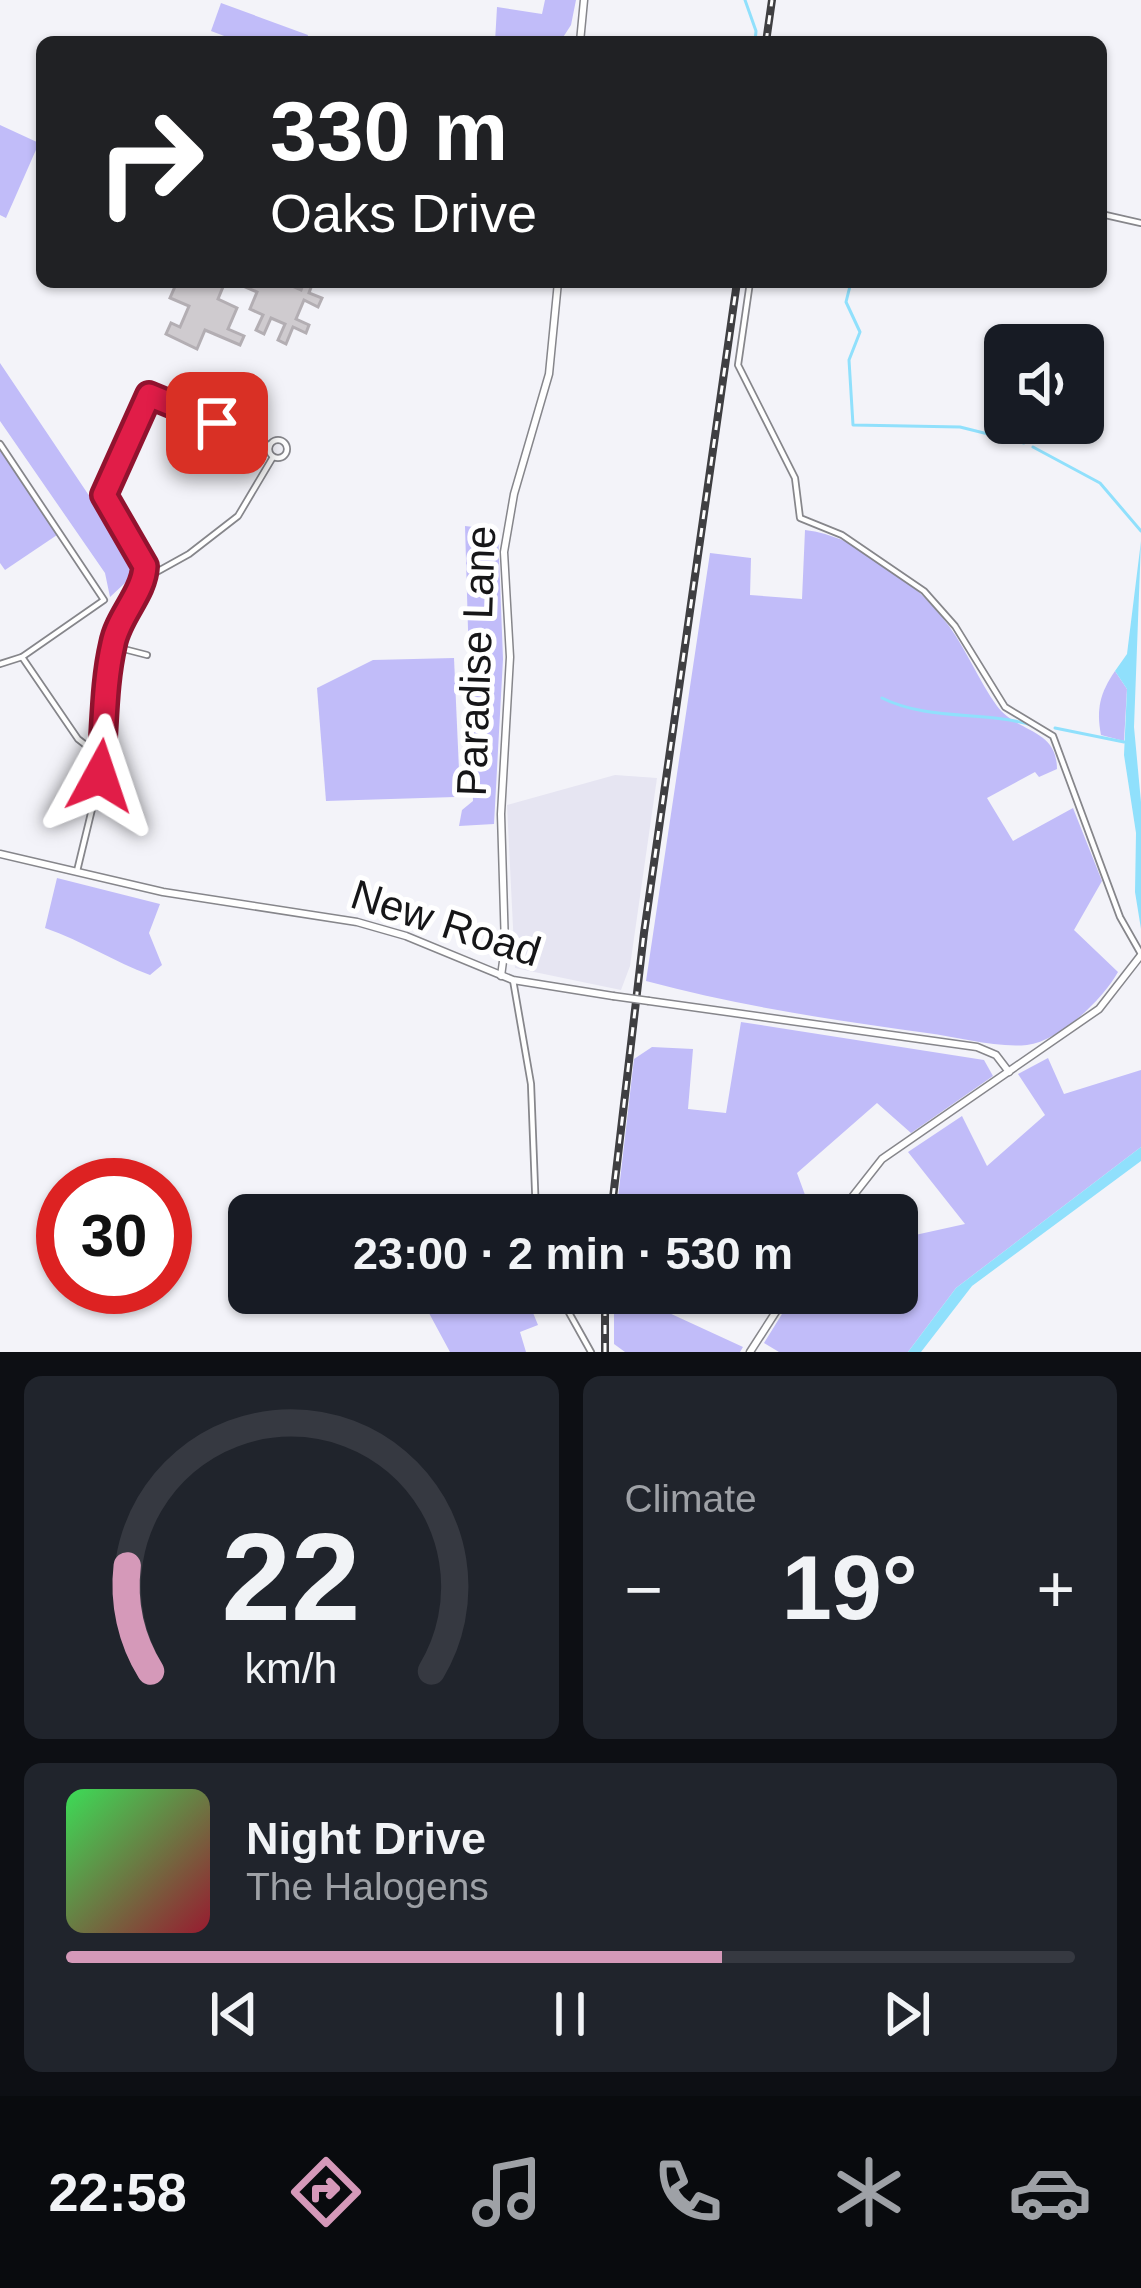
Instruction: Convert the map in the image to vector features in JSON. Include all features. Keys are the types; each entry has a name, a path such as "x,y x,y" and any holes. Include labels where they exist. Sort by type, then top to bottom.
{"street":[{"path":"581,36 584,0"},
{"path":"1107,215 1141,223"},
{"name":"Paradise Lane","path":"501,976 505,946 500,851 510,657 504,552 514,494 549,374 557,288"},
{"path":"749,288 738,365 795,478 800,518 842,535 924,591 955,626 1004,706 1053,736 1068,788 1106,869 1120,917 1141,954 1099,1009 882,1160 855,1194"},
{"path":"144,579 143,559 104,502 149,395 269,445 281,440 287,447 284,456 273,457"},
{"path":"0,444 104,600 22,657 0,664"},
{"path":"76,873 104,736 112,646 119,621 144,579 238,516 251,502 273,457 269,445"},
{"path":"143,559 169,564"},
{"path":"112,646 147,656"},
{"path":"22,657 78,739 87,746 104,736"},
{"name":"New Road","path":"0,854 163,892 357,922 406,936 513,980 977,1047 996,1055 1009,1072"},
{"path":"513,980 531,1084 535,1194"},
{"path":"570,1314 591,1352"},
{"path":"751,1352 775,1314"}],"shaded area":[{"path":"545,0 576,0 564,36 495,36 497,7 542,14"},
{"path":"221,3 308,35 224,36 211,31"},
{"path":"0,125 36,142 36,150 6,218 0,215"},
{"path":"0,363 139,570 110,597 105,573 0,421"},
{"path":"0,450 57,535 5,570 0,563"},
{"path":"465,526 498,530 503,659 494,824 459,826 462,810 473,801"},
{"path":"805,530 846,541 904,578 949,626 997,706 1043,738 1055,756 1057,769 1039,777 1035,772 987,798 1013,841 1073,808 1102,881 1074,930 1118,972 1091,1006 1053,1036 1027,1045 990,1044 785,1011 646,981 710,553 751,558 750,595 802,599"},
{"path":"454,658 460,792 455,797 326,801 317,688 373,660"},
{"path":"1115,671 1127,689 1124,741 1101,735 1100,702"},
{"path":"615,775 657,778 630,966 621,990 515,968 507,805"},
{"path":"57,878 160,904 149,933 162,965 150,975 45,928"},
{"path":"741,1022 984,1060 993,1076 911,1133 877,1103 797,1173 805,1194 618,1194 634,1059 652,1047 693,1049 688,1109 726,1113"},
{"path":"1048,1058 1064,1094 1141,1070 1141,1147 956,1288 908,1352 779,1352 764,1343 782,1314 918,1314 918,1234 965,1224 908,1152 962,1116 987,1166 1045,1115 1018,1074"},
{"path":"429,1314 534,1314 538,1325 520,1332 526,1352 450,1352"},
{"path":"614,1314 671,1314 743,1347 740,1352 625,1352 614,1344"}],"water":[{"path":"1141,541 1134,727 1141,802 1141,929 1135,892 1136,833 1124,755 1127,689 1115,671 1127,654"},
{"path":"1141,1147 1141,1161 972,1286 921,1352 908,1352 956,1288"}],"building":[{"path":"174,288 223,288 218,299 237,308 228,329 244,336 240,345 205,330 197,349 166,334 171,323 180,327 189,306 170,298"},
{"path":"248,288 311,288 309,293 322,298 318,307 304,300 296,319 309,325 306,333 293,327 286,344 278,340 285,324 271,318 264,334 256,330 263,315 250,309 257,292"}],"waterway":[{"path":"745,0 756,36"},
{"path":"850,288 846,302 860,332 849,360 853,425 960,427 984,433"},
{"path":"1033,447 1100,483 1141,531"},
{"path":"882,698 918,710 1032,725"},
{"path":"1055,728 1124,742"}],"railway":[{"path":"767,36 772,0"},
{"path":"613,1194 644,933 736,288"},
{"path":"605,1314 605,1352"}],"route":[{"path":"100,776 112,646 119,621 144,579 145,566 104,495 149,395 217,423"}]}
